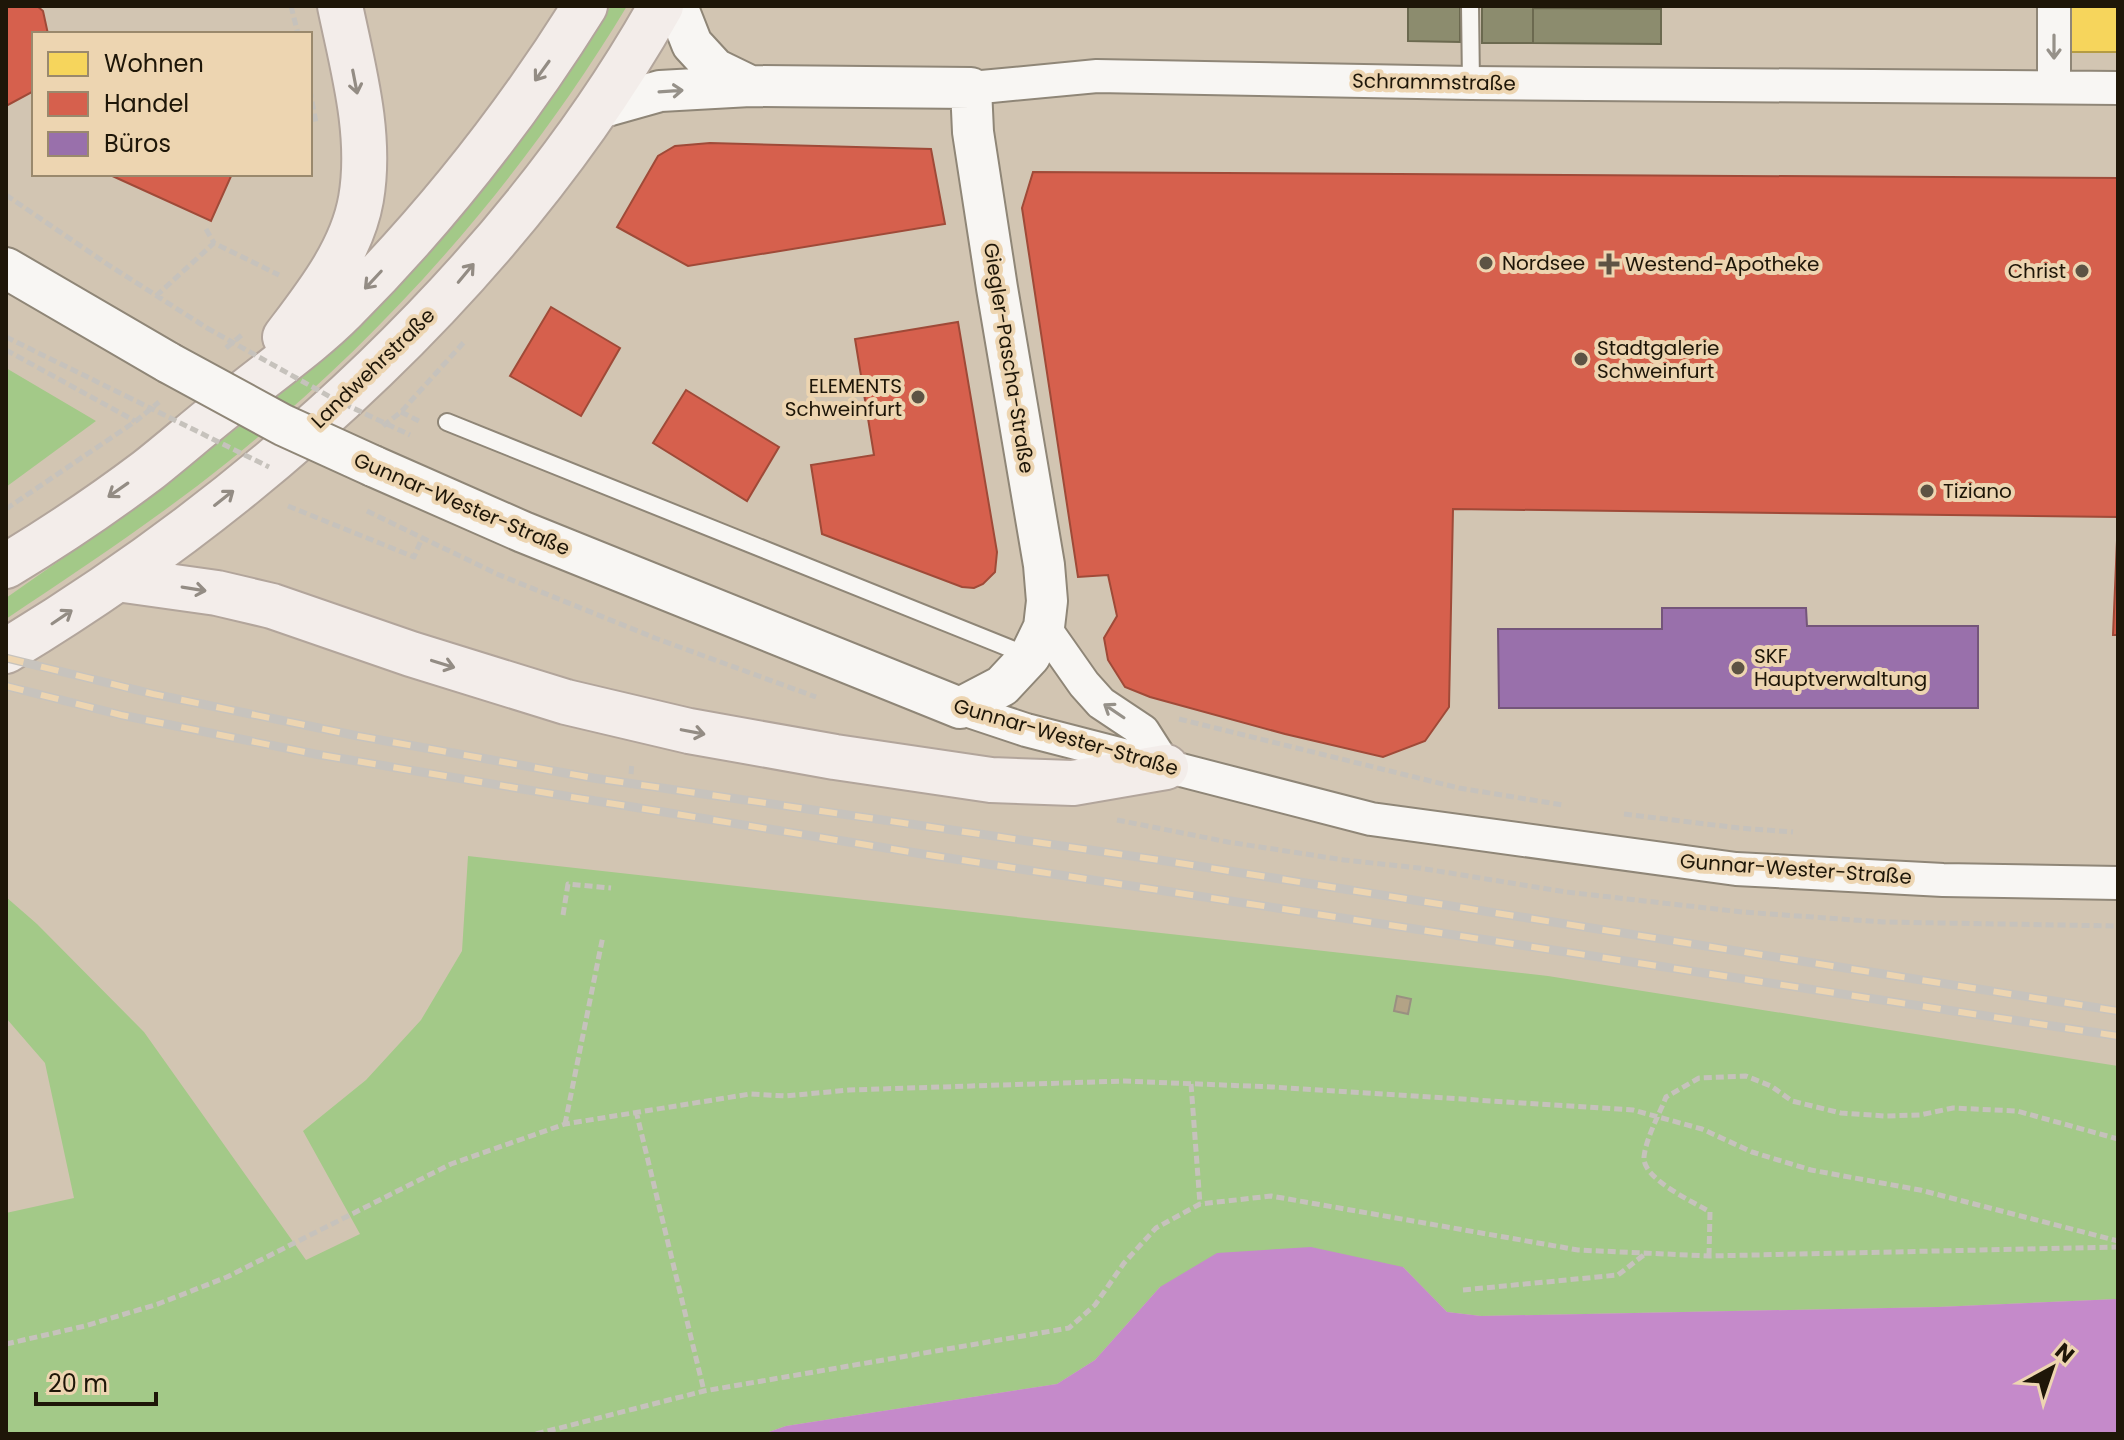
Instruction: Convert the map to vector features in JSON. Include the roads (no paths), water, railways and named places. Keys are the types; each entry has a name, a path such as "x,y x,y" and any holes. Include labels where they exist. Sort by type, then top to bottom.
{"main road":[{"path":"246,390 320,290 344,248 361,201 364,156 357,91 340,6"},
{"path":"6,566 145,472 310,342 343,311 417,233 523,97 585,6"},
{"name":"Landwehrstraße","path":"6,651 117,579 288,449 374,370 457,284 537,188 639,46 661,6"},
{"path":"117,579 217,593 272,606 411,654 566,702 689,731 991,780 1073,783 1166,767"}],"street":[{"name":"Schrammstraße","path":"677,6 692,44 715,69 750,86"},
{"path":"2054,6 2054,87"},
{"name":"Schrammstraße","path":"596,109 660,91 750,86 971,88 1097,76 1471,83 2118,88"},
{"name":"Giegler-Pascha-Straße","path":"971,88 973,132 1044,565 1047,601 1037,641"},
{"name":"Gunnar-Wester-Straße","path":"6,268 170,378 551,544 960,708 1026,730 1371,819 1736,869 1943,880 2118,883"},
{"path":"960,708 1002,686 1037,641 1101,703 1143,731 1166,767"}],"lane":[{"path":"1470,6 1471,83"},
{"path":"447,422 1037,641"}],"railway":[{"path":"6,658 153,694 358,736 593,778 1166,861 2118,1011"},
{"path":"6,686 121,715 315,754 516,788 935,856 2118,1036"}],"place":[{"name":"Nordsee","path":"1486,263"},
{"name":"Westend-Apotheke","path":"1609,264"},
{"name":"Christ","path":"2082,271"},
{"name":"Stadtgalerie Schweinfurt","path":"1581,359"},
{"name":"ELEMENTS Schweinfurt","path":"918,397"},
{"name":"Tiziano","path":"1927,491"},
{"name":"SKF Hauptverwaltung","path":"1738,668"}]}
